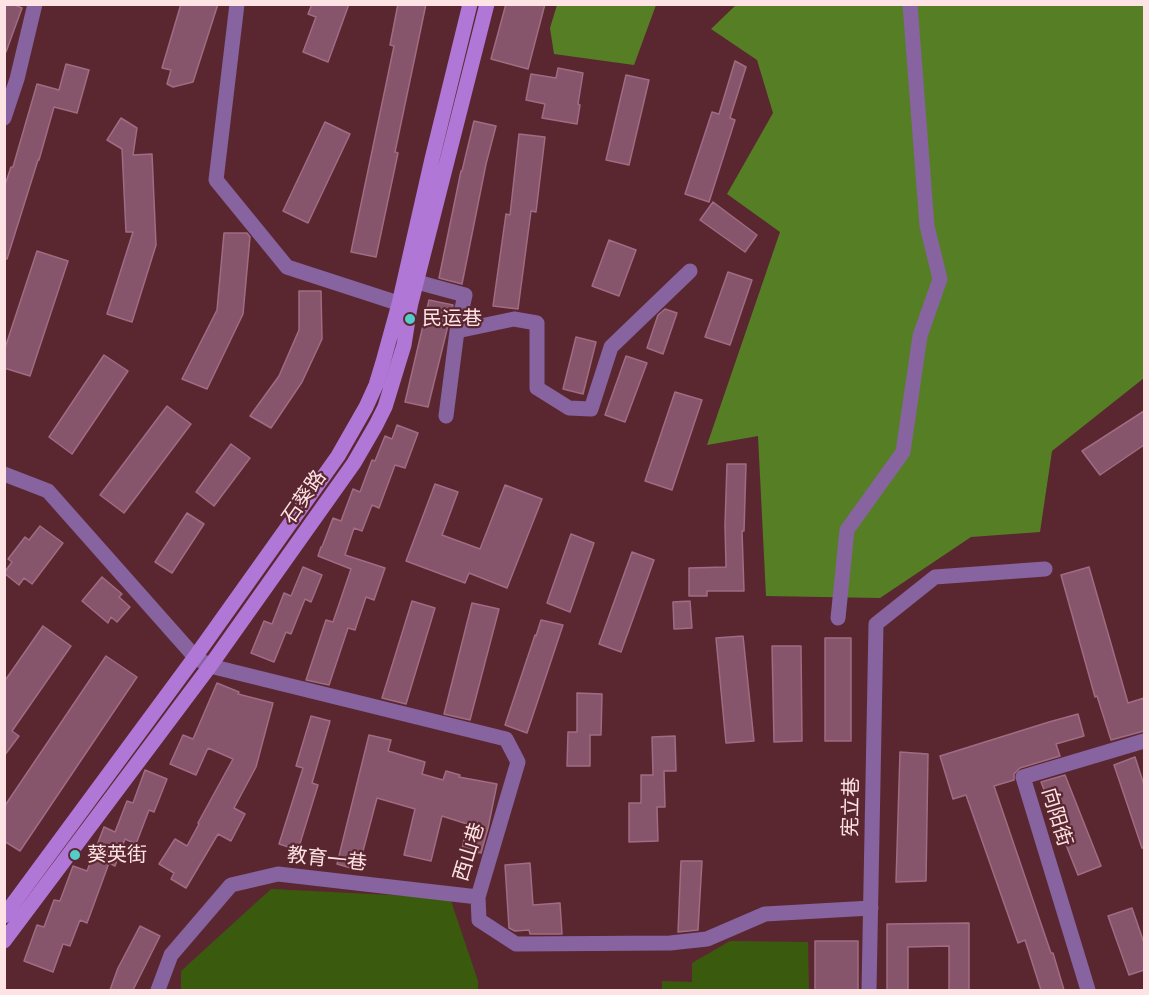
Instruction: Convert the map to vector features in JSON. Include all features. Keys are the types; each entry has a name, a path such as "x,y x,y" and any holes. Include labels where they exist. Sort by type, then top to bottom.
{"main road":[{"path":"4,916 195,657 353,432 376,385 405,305 432,159 470,4"},
{"name":"石葵路","path":"4,941 210,666 366,444 385,407 404,345 405,305 417,282 487,4"}],"street":[{"path":"4,118 17,79 35,4"},
{"path":"237,4 216,180 287,267 405,305"},
{"path":"838,618 847,530 903,452 920,336 940,279 927,226 910,4"},
{"path":"457,331 514,319 537,323 537,388 569,408 591,410 611,347 690,271"},
{"path":"417,282 465,295 457,331 446,416"},
{"name":"西山巷","path":"4,474 48,491 195,657 210,666 506,739 518,762 478,897 479,920 516,944 670,943 707,939 765,914 871,908"},
{"name":"宪立巷","path":"869,990 876,624 935,578 1045,569"},
{"name":"向阳街","path":"1088,990 1023,777 1144,741"},
{"name":"教育一巷","path":"158,990 171,955 231,885 278,874 478,897"}],"green space":[{"path":"557,4 656,5 634,65 554,54 550,28"},
{"path":"736,5 1144,5 1144,378 1052,451 1040,532 971,537 880,598 766,596 758,436 707,445 780,232 727,194 773,113 757,60 711,29"},
{"path":"271,889 450,898 478,981 478,990 181,990 181,971"},
{"path":"730,941 808,942 809,990 662,990 662,981 692,982 692,963"}],"building":[{"path":"4,4 22,8 6,52 4,52"},
{"path":"181,4 218,4 193,82 173,87 167,84 171,70 162,68"},
{"path":"312,4 349,4 328,62 303,52 316,17 308,14"},
{"path":"398,4 426,4 376,257 351,252 394,46 390,45"},
{"path":"506,4 545,4 528,69 491,59"},
{"path":"735,61 746,67 730,118 735,120 709,202 685,194 712,112 719,114"},
{"path":"66,64 89,70 77,113 54,107 7,259 4,258 4,188 11,167 13,167 37,84 59,90"},
{"path":"558,68 583,73 577,124 542,118 545,104 526,100 531,74 556,78"},
{"path":"626,75 649,80 629,165 606,160"},
{"path":"121,118 137,128 133,155 152,154 156,245 132,322 107,314 133,232 126,232 122,149 107,140"},
{"path":"474,121 496,126 462,284 439,278 461,171"},
{"path":"325,122 350,134 308,223 283,211"},
{"path":"519,134 545,137 536,212 531,211 518,309 493,306 506,214 510,215"},
{"path":"713,202 757,235 745,252 700,220"},
{"path":"224,233 247,233 250,237 243,314 207,389 182,379 217,310"},
{"path":"609,240 636,250 619,296 592,286"},
{"path":"37,251 68,261 30,376 4,368 4,351"},
{"path":"728,272 752,280 730,345 705,337"},
{"path":"299,291 321,291 322,339 302,382 271,428 250,416 279,376 299,330"},
{"path":"429,300 453,305 428,407 405,402"},
{"path":"665,309 677,313 663,354 647,348 658,315"},
{"path":"576,337 596,342 583,394 563,389"},
{"path":"104,355 128,371 72,454 49,437"},
{"path":"626,356 647,363 625,422 605,415"},
{"path":"675,392 702,400 672,490 645,481"},
{"path":"167,406 191,424 124,513 100,495"},
{"path":"1144,411 1144,445 1100,475 1082,451"},
{"path":"397,425 418,433 405,468 395,465 379,508 372,505 362,531 354,528 345,555 385,568 374,600 366,597 355,630 348,628 329,685 306,680 326,620 333,622 351,569 318,556 321,547 333,518 341,521 353,489 360,492 372,460 375,461 385,436 392,439"},
{"path":"231,444 250,458 214,506 196,492"},
{"path":"727,464 746,464 744,531 742,531 744,591 707,591 707,596 689,596 689,568 726,567"},
{"path":"435,484 458,492 442,535 480,549 505,485 542,499 507,588 469,573 465,583 406,561"},
{"path":"187,513 204,524 172,573 155,562"},
{"path":"40,526 63,543 32,584 24,578 19,585 4,573 12,562 8,559 25,537 29,540"},
{"path":"571,534 594,543 570,612 547,603"},
{"path":"632,552 654,560 621,652 599,644"},
{"path":"303,567 322,575 311,602 305,599 291,634 286,632 274,662 251,653 264,621 272,624 284,593 291,596"},
{"path":"1089,567 1128,703 1144,698 1144,731 1111,740 1097,696 1095,697 1061,575"},
{"path":"102,577 122,594 119,597 130,607 117,622 111,617 108,623 82,601"},
{"path":"412,601 435,608 406,704 382,698"},
{"path":"690,601 692,628 674,629 673,602"},
{"path":"472,603 499,609 470,720 444,714"},
{"path":"541,620 563,625 527,733 505,725"},
{"path":"43,626 71,646 12,731 19,736 4,756 4,682"},
{"path":"743,636 754,741 726,743 716,638"},
{"path":"825,638 851,638 851,741 825,741"},
{"path":"772,646 801,646 802,741 774,742"},
{"path":"106,656 137,677 20,851 4,841 4,807"},
{"path":"217,683 239,692 238,694 273,703 256,767 234,808 245,814 231,841 218,834 186,888 171,879 174,873 159,864 175,839 187,846 233,759 208,748 196,775 170,764 183,735 193,739"},
{"path":"577,693 602,694 601,735 590,735 590,766 567,766 568,732 577,732"},
{"path":"1078,714 1084,736 1056,744 1060,756 1020,768 1014,774 1014,780 994,786 1064,990 1041,990 1025,940 1018,943 966,795 953,799 940,756"},
{"path":"311,716 330,721 312,783 318,785 298,850 279,844 303,768 296,766"},
{"path":"369,735 391,740 388,751 425,762 422,774 443,780 446,771 460,775 459,777 497,784 481,853 462,850 467,824 442,816 431,861 404,855 415,809 377,798 358,870 337,864"},
{"path":"675,736 676,771 664,771 665,807 657,807 658,841 629,842 629,803 641,803 641,775 653,775 652,737"},
{"path":"900,752 928,754 926,881 896,882"},
{"path":"1135,757 1144,785 1144,848 1142,848 1114,765"},
{"path":"145,770 167,779 154,812 149,810 136,844 125,839 115,866 109,863 87,923 80,920 70,946 63,944 53,972 24,961 37,925 44,927 54,900 60,901 73,866 87,871 104,827 115,832 127,801 133,803"},
{"path":"1065,775 1101,866 1078,875 1041,782"},
{"path":"681,861 702,861 698,930 678,932"},
{"path":"530,863 533,905 560,903 562,934 530,934 529,930 515,931 509,928 505,865"},
{"path":"1132,908 1144,943 1144,970 1129,975 1108,916"},
{"path":"969,923 969,990 949,990 949,946 908,947 908,990 887,990 887,924"},
{"path":"140,926 160,936 133,990 110,990 118,968"},
{"path":"815,941 858,941 858,990 815,990"}],"place":[{"name":"民运巷","path":"410,319"},
{"name":"葵英街","path":"75,855"}]}
